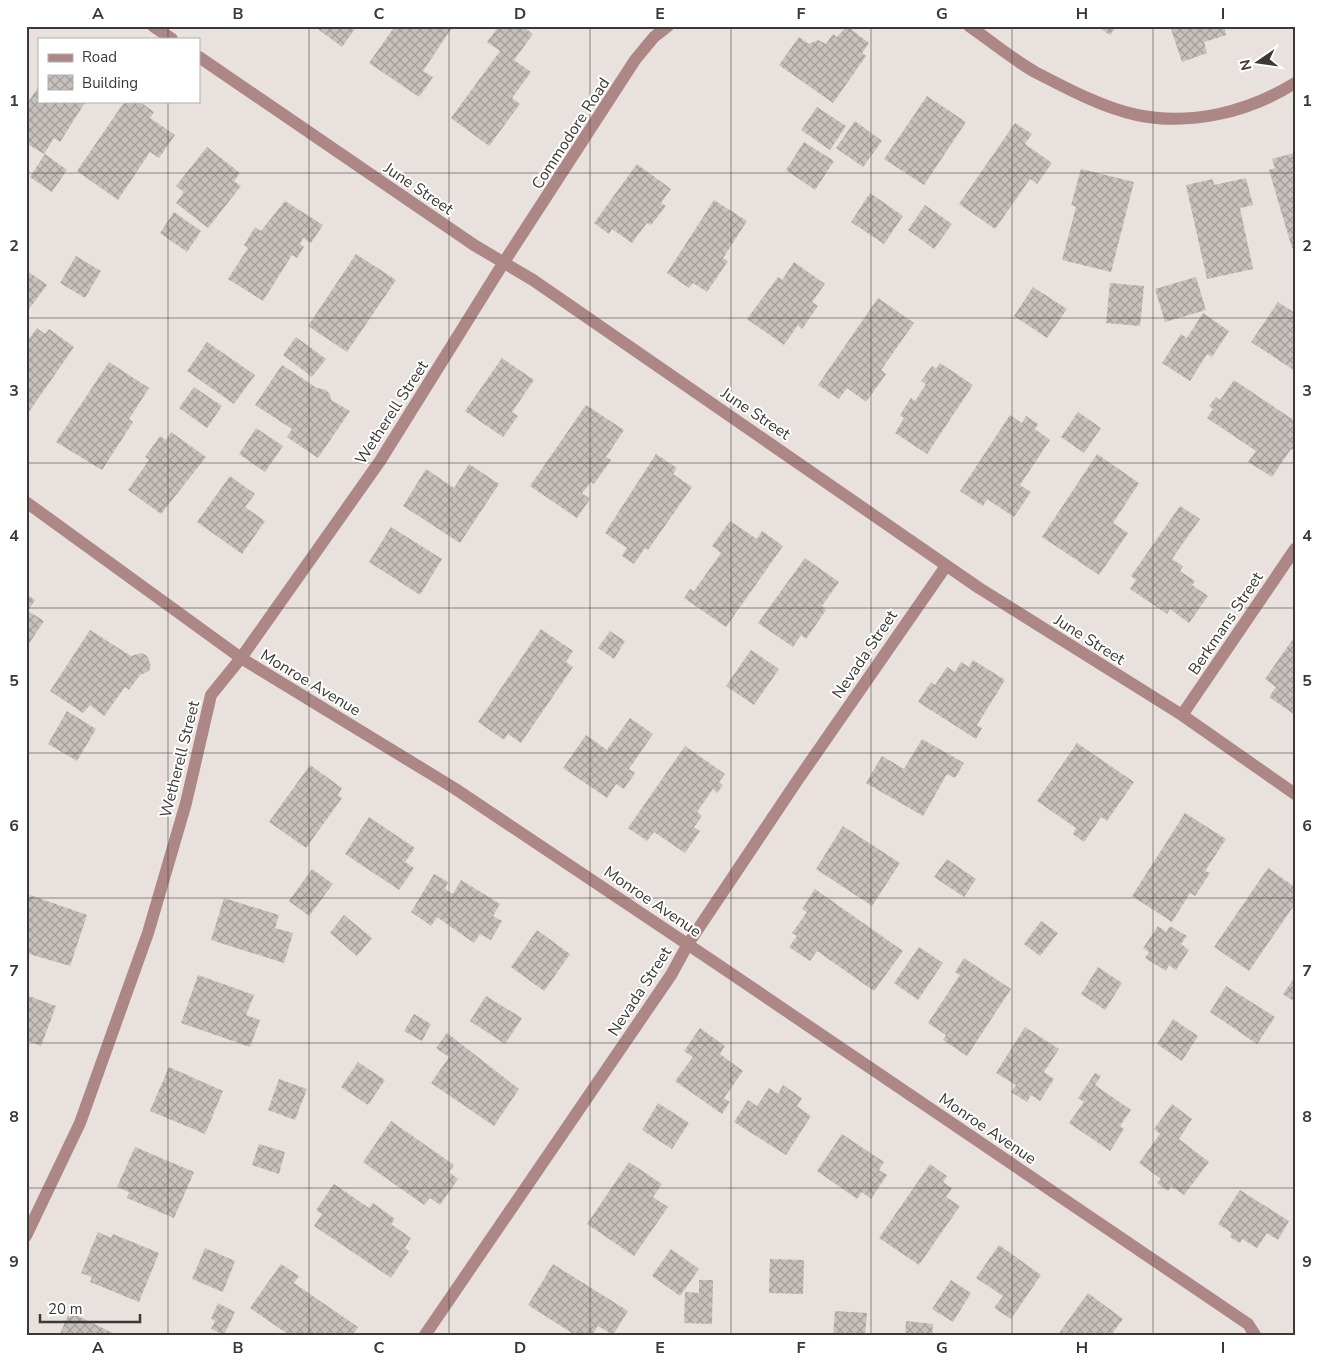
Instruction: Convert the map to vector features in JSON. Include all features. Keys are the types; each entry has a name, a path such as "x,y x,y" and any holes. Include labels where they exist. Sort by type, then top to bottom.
{"street":[{"path":"153,26 171,38"},
{"name":"Commodore Road","path":"504,262 635,60 654,37 668,26"},
{"path":"969,26 1035,72 1095,100 1136,115 1192,118 1236,111 1295,83"},
{"name":"June Street","path":"200,58 474,245 504,262 767,440 946,566 1004,605 1182,715 1295,794"},
{"name":"Wetherell Street","path":"26,1236 80,1123 148,933 186,803 211,695 241,658 380,461 504,262"},
{"name":"Monroe Avenue","path":"26,502 241,658 454,788 688,944 1248,1324 1255,1335"},
{"name":"Berkmans Street","path":"1182,715 1295,549"},
{"name":"Nevada Street","path":"425,1335 671,975 688,944 802,773 946,566"}],"building":[{"path":"314,26 357,26 342,47"},
{"path":"395,26 453,26 423,71 433,77 419,97 369,63"},
{"path":"499,26 522,26 533,34 514,60 531,72 512,98 520,104 489,146 451,118 500,51 487,42"},
{"path":"847,26 869,43 862,53 866,56 833,103 779,65 799,37 809,44 818,40 826,44 833,34 837,37"},
{"path":"1097,26 1117,26 1110,35"},
{"path":"1170,26 1224,26 1226,35 1204,42 1207,53 1182,62"},
{"path":"38,87 38,102 85,102 60,142 54,138 44,154 26,143 26,105"},
{"path":"927,96 966,122 924,185 884,159"},
{"path":"124,102 140,102 154,112 150,118 175,135 159,158 150,152 118,200 77,171"},
{"path":"817,107 846,126 830,150 801,130"},
{"path":"855,121 882,141 863,167 836,148"},
{"path":"1015,123 1032,134 1025,144 1052,163 1037,184 1030,179 995,229 959,204"},
{"path":"804,142 834,161 815,190 786,170"},
{"path":"207,147 240,173 234,181 241,186 208,228 176,203 184,192 176,186"},
{"path":"1294,153 1295,248 1292,248 1269,170 1275,168 1272,159"},
{"path":"45,154 67,170 52,192 30,177"},
{"path":"637,164 671,189 661,203 666,206 651,225 647,223 632,243 612,229 609,234 594,223"},
{"path":"1081,169 1134,182 1111,272 1062,260 1076,207 1071,205"},
{"path":"1246,178 1253,205 1240,208 1253,269 1207,279 1186,185 1213,179 1214,185"},
{"path":"870,193 903,216 884,244 851,222"},
{"path":"714,200 747,221 723,258 728,261 707,292 693,283 689,288 667,273"},
{"path":"285,201 323,225 311,243 303,238 300,244 304,247 297,258 292,255 263,301 228,279 248,248 244,245 255,227 261,231"},
{"path":"925,205 952,224 934,249 908,230"},
{"path":"174,212 201,231 187,252 160,233"},
{"path":"356,254 396,280 347,352 308,326"},
{"path":"76,256 101,271 85,298 60,283"},
{"path":"794,262 825,284 812,302 818,306 802,329 798,325 784,345 747,319 778,277 782,280"},
{"path":"26,270 47,285 29,309 26,307"},
{"path":"1196,277 1206,310 1165,322 1155,289"},
{"path":"1110,283 1144,286 1140,326 1106,323"},
{"path":"1033,287 1067,309 1047,338 1014,316"},
{"path":"878,298 914,323 881,370 886,374 866,402 847,388 839,399 818,385"},
{"path":"1278,302 1295,313 1295,371 1251,342"},
{"path":"1203,313 1229,331 1212,357 1207,354 1190,381 1162,363 1181,334 1187,338"},
{"path":"37,328 45,334 49,329 74,347 26,416 26,343"},
{"path":"296,337 326,359 312,377 283,355"},
{"path":"207,342 255,375 234,404 187,371"},
{"path":"502,358 534,380 512,412 518,416 503,437 465,411"},
{"path":"109,362 149,388 129,419 133,422 102,470 56,442"},
{"path":"940,363 973,385 927,454 895,433 904,418 900,415 911,398 915,401 926,384 921,381 932,366 936,369"},
{"path":"282,365 317,388 326,390 330,394 331,400 350,411 318,458 287,437 292,429 255,405"},
{"path":"1234,380 1295,421 1295,452 1291,449 1272,477 1248,462 1256,451 1207,418 1213,409 1209,406 1216,397 1220,400"},
{"path":"194,387 222,406 207,428 179,408"},
{"path":"586,405 624,430 606,457 611,460 594,484 591,482 582,493 590,499 577,518 530,486"},
{"path":"1078,412 1101,428 1084,453 1061,437"},
{"path":"1010,415 1022,423 1026,416 1038,424 1035,429 1050,440 1020,485 1031,492 1014,517 987,499 983,506 960,491"},
{"path":"256,428 283,446 265,472 239,454"},
{"path":"171,432 206,457 161,514 128,490 149,460 145,457 160,436 166,440"},
{"path":"656,454 677,468 673,474 692,487 648,550 645,548 634,564 622,556 627,548 605,533"},
{"path":"1097,454 1139,483 1113,523 1128,533 1099,575 1042,537"},
{"path":"469,464 499,484 460,543 403,506 426,469 454,488"},
{"path":"230,476 255,494 245,507 265,521 242,554 197,522"},
{"path":"1180,506 1200,519 1172,559 1183,566 1180,571 1195,581 1192,585 1208,596 1189,623 1170,609 1167,614 1130,589 1136,580 1131,576"},
{"path":"730,521 757,539 762,531 783,546 726,627 684,598 690,589 694,591 721,553 712,546"},
{"path":"391,527 442,559 420,595 369,562"},
{"path":"805,558 839,582 822,606 826,610 806,639 801,635 793,647 758,623"},
{"path":"26,594 35,600 28,611 44,621 26,648"},
{"path":"541,629 573,651 566,662 573,667 521,743 508,734 504,740 478,722"},
{"path":"90,630 131,656 142,653 147,656 151,665 149,671 140,675 129,690 125,687 104,716 90,705 83,713 50,691"},
{"path":"610,631 625,641 614,659 598,648"},
{"path":"1295,636 1295,715 1269,697 1276,687 1265,679"},
{"path":"751,650 779,669 754,705 726,686"},
{"path":"973,660 1005,680 977,725 982,728 976,739 918,702 931,682 935,685 947,667 955,672 961,662 969,667"},
{"path":"67,711 96,729 77,761 48,744"},
{"path":"630,718 653,734 629,769 635,773 624,789 616,784 607,798 563,768 586,735 607,750"},
{"path":"922,739 964,763 955,778 947,774 923,816 866,783 882,756 904,769"},
{"path":"1077,743 1134,782 1107,821 1101,817 1084,842 1073,834 1076,828 1037,801"},
{"path":"685,746 725,774 719,782 723,785 717,793 713,789 697,812 702,816 694,827 700,831 685,853 654,832 647,841 628,828"},
{"path":"310,765 342,788 338,795 342,798 306,848 269,822"},
{"path":"1185,813 1226,839 1205,871 1210,873 1195,896 1190,893 1172,922 1132,896"},
{"path":"369,817 415,848 405,862 414,868 399,890 345,854"},
{"path":"843,826 900,863 872,906 816,869"},
{"path":"947,859 976,879 964,897 934,877"},
{"path":"1268,868 1295,887 1295,904 1249,971 1214,947"},
{"path":"312,869 333,884 309,916 289,901"},
{"path":"434,874 448,882 445,889 453,894 461,880 500,904 493,916 502,921 491,940 480,934 474,943 437,917 431,926 411,912"},
{"path":"815,889 903,951 874,991 817,951 810,961 789,947 797,936 792,933 807,912 802,909"},
{"path":"30,895 87,915 70,966 26,953 26,907"},
{"path":"224,898 279,915 275,928 293,933 284,963 211,940"},
{"path":"344,915 372,938 357,956 330,933"},
{"path":"1041,921 1058,933 1040,956 1024,944"},
{"path":"1158,926 1166,932 1170,926 1187,936 1181,944 1189,950 1176,970 1169,965 1166,971 1145,958 1149,952 1143,948"},
{"path":"537,930 570,954 544,991 511,967"},
{"path":"919,947 943,963 918,1000 894,983"},
{"path":"964,958 1011,989 967,1056 943,1040 946,1035 928,1023 960,975 955,972"},
{"path":"1098,967 1122,983 1105,1010 1081,994"},
{"path":"198,975 254,995 246,1015 260,1020 250,1047 181,1023"},
{"path":"1295,977 1295,1002 1283,994"},
{"path":"1226,986 1275,1017 1257,1044 1210,1012"},
{"path":"26,995 56,1006 41,1046 26,1040"},
{"path":"486,996 522,1018 505,1044 470,1021"},
{"path":"414,1014 431,1024 422,1041 404,1031"},
{"path":"1173,1019 1198,1036 1182,1061 1157,1044"},
{"path":"1025,1027 1059,1049 1044,1072 1054,1079 1040,1101 1031,1095 1027,1102 1011,1092 1016,1085 996,1073"},
{"path":"700,1028 725,1046 720,1054 743,1071 724,1098 730,1102 722,1114 675,1081 693,1057 684,1051"},
{"path":"447,1033 519,1089 494,1126 431,1083 449,1057 436,1048"},
{"path":"358,1062 385,1080 368,1105 341,1087"},
{"path":"169,1067 223,1091 205,1134 150,1111"},
{"path":"1095,1073 1101,1076 1095,1085 1131,1110 1120,1126 1124,1129 1110,1151 1069,1123 1084,1102 1078,1098"},
{"path":"279,1079 307,1089 295,1120 268,1110"},
{"path":"783,1085 802,1098 797,1106 811,1116 786,1155 734,1122 748,1100 757,1106 769,1088 778,1094"},
{"path":"658,1103 689,1123 672,1149 642,1130"},
{"path":"1172,1104 1192,1119 1179,1139 1209,1162 1184,1195 1171,1186 1168,1191 1157,1183 1161,1179 1139,1163 1160,1134 1154,1129"},
{"path":"391,1121 454,1165 449,1172 458,1179 440,1205 430,1198 424,1205 363,1162"},
{"path":"842,1134 884,1162 879,1170 887,1175 871,1199 862,1192 857,1199 817,1171"},
{"path":"259,1144 285,1152 279,1174 252,1165"},
{"path":"135,1147 194,1172 174,1218 127,1198 129,1192 117,1187"},
{"path":"629,1162 662,1184 653,1197 668,1207 634,1256 587,1224"},
{"path":"930,1164 947,1176 943,1182 952,1188 946,1197 960,1206 919,1265 879,1238"},
{"path":"334,1184 369,1208 373,1203 395,1219 391,1224 411,1238 405,1248 409,1251 391,1278 314,1226 322,1214 316,1210"},
{"path":"1240,1190 1289,1221 1278,1240 1267,1233 1257,1248 1242,1239 1240,1243 1230,1237 1232,1233 1218,1224"},
{"path":"98,1232 111,1238 113,1234 159,1253 139,1302 90,1282 92,1277 81,1273"},
{"path":"999,1245 1041,1275 1011,1319 994,1308 1003,1296 976,1278"},
{"path":"205,1248 235,1261 223,1292 192,1279"},
{"path":"671,1249 699,1269 680,1296 652,1276"},
{"path":"770,1259 804,1260 803,1294 769,1293"},
{"path":"281,1264 299,1276 294,1283 358,1327 353,1335 289,1335 250,1308"},
{"path":"553,1264 628,1311 613,1335 598,1326 592,1335 575,1335 528,1305"},
{"path":"699,1280 713,1280 712,1324 684,1323 685,1292 699,1293"},
{"path":"951,1280 971,1293 953,1322 932,1309"},
{"path":"1088,1293 1123,1319 1111,1335 1062,1335 1059,1333"},
{"path":"218,1303 235,1312 224,1335 211,1329 215,1321 211,1319"},
{"path":"835,1311 867,1313 865,1335 833,1335"},
{"path":"70,1312 117,1335 59,1335"},
{"path":"906,1321 933,1324 932,1335 905,1335"}]}
